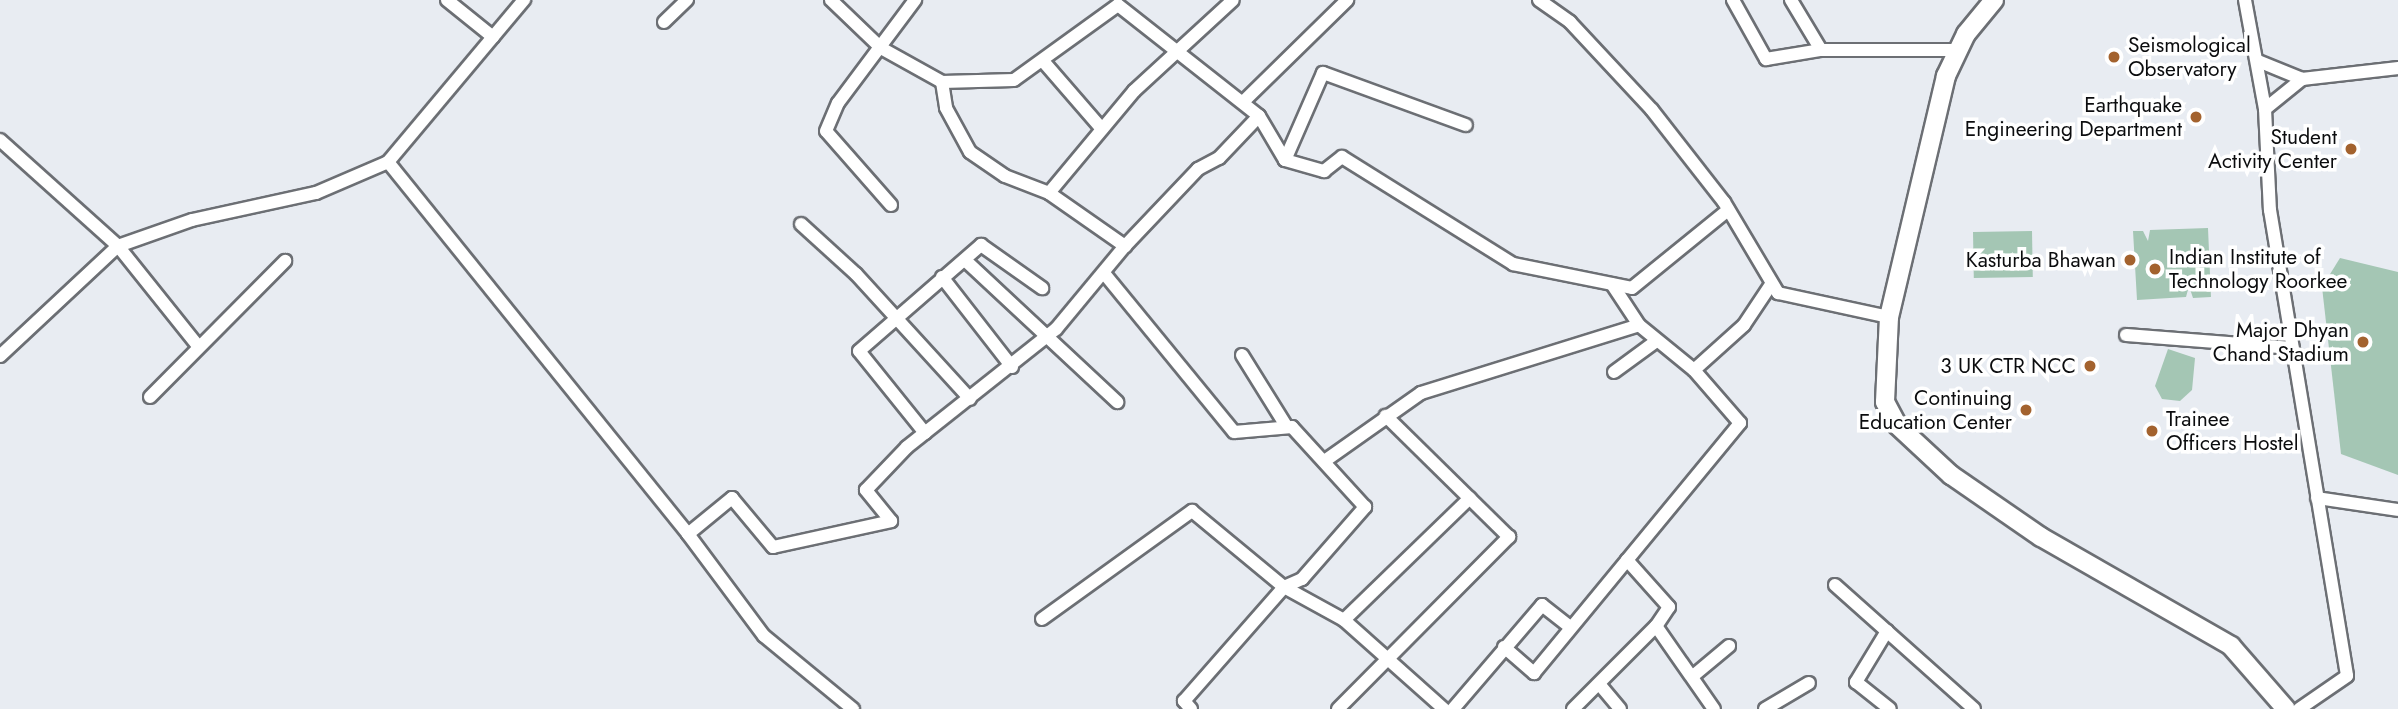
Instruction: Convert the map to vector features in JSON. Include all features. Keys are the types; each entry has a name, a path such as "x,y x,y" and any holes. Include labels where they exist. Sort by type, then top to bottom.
{"street":[{"path":"447,0 493,37"},
{"path":"0,356 118,246 192,220 316,192 388,162 524,0"},
{"path":"664,22 687,0"},
{"path":"832,0 881,48 942,82 1014,80 1043,61 1118,2 1181,50 1259,116 1285,160 1324,171 1342,157 1513,264 1632,288 1728,210"},
{"path":"891,205 826,131 838,103 915,0"},
{"path":"1049,193 1102,129 1233,0"},
{"path":"1243,102 1347,0"},
{"path":"1539,0 1570,22 1652,110 1728,210 1778,293 1889,317"},
{"path":"1734,0 1766,59 1821,50 1957,50"},
{"path":"1791,0 1821,50"},
{"path":"1994,0 1957,50 1889,317 1882,370 1885,402 1896,425 1995,508 2231,646 2286,709"},
{"path":"2245,0 2258,61 2264,108 2270,210 2347,676 2299,709"},
{"path":"1043,61 1102,129"},
{"path":"2258,61 2302,79 2398,68"},
{"path":"1285,160 1322,73 1466,125"},
{"path":"2264,108 2302,79"},
{"path":"942,82 946,107 970,152 1005,176 1049,193 1125,246"},
{"path":"688,534 732,498 773,547 891,521 866,490 925,433 1012,367 1046,337 1125,246 1198,169 1219,158 1259,116"},
{"path":"0,140 118,246 199,347"},
{"path":"388,162 688,534 764,636 853,709"},
{"path":"801,224 970,399"},
{"path":"925,433 859,352 942,277 967,261 981,245 1042,288"},
{"path":"150,397 285,261"},
{"path":"967,261 1117,402"},
{"path":"1104,273 1234,432 1285,424"},
{"path":"942,277 1012,367"},
{"path":"1504,647 1534,673 1569,626 1740,424 1694,370 1655,342 1639,325 1612,284"},
{"path":"1694,370 1744,325 1772,284"},
{"path":"1326,460 1421,393 1639,325"},
{"path":"2126,335 2292,348"},
{"path":"1615,372 1655,342"},
{"path":"1191,709 1184,701 1284,587 1302,579 1365,507 1326,460 1285,424 1242,355"},
{"path":"1338,709 1509,537 1386,416"},
{"path":"1344,620 1469,498"},
{"path":"2317,498 2398,510"},
{"path":"1042,619 1192,511 1284,587 1344,620 1385,661 1444,709"},
{"path":"1573,709 1600,685 1656,626 1669,607 1627,560"},
{"path":"1835,585 1974,709"},
{"path":"1454,709 1542,605 1569,626"},
{"path":"1656,626 1714,709"},
{"path":"1887,631 1856,681 1890,709"},
{"path":"1693,676 1728,646"},
{"path":"1765,709 1809,683"},
{"path":"1600,685 1620,709"}],"green space":[{"path":"2208,228 2211,297 2193,298 2189,286 2186,297 2137,300 2133,231 2143,231 2148,241 2150,230"},
{"path":"2032,231 2033,277 1974,278 1973,232"},
{"name":"Major Dhyan Chand Stadium","path":"2340,258 2398,272 2398,475 2341,454 2322,287"},
{"path":"2168,349 2195,358 2192,390 2180,401 2162,399 2155,386"}],"place":[{"name":"Seismological Observatory","path":"2114,57"},
{"name":"Earthquake Engineering Department","path":"2196,117"},
{"name":"Student Activity Center","path":"2351,149"},
{"name":"Kasturba Bhawan","path":"2130,260"},
{"name":"Indian Institute of Technology Roorkee","path":"2155,269"},
{"name":"Major Dhyan Chand Stadium","path":"2363,342"},
{"name":"3 UK CTR NCC","path":"2090,366"},
{"name":"Continuing Education Center","path":"2026,410"},
{"name":"Trainee Officers Hostel","path":"2152,431"}]}
